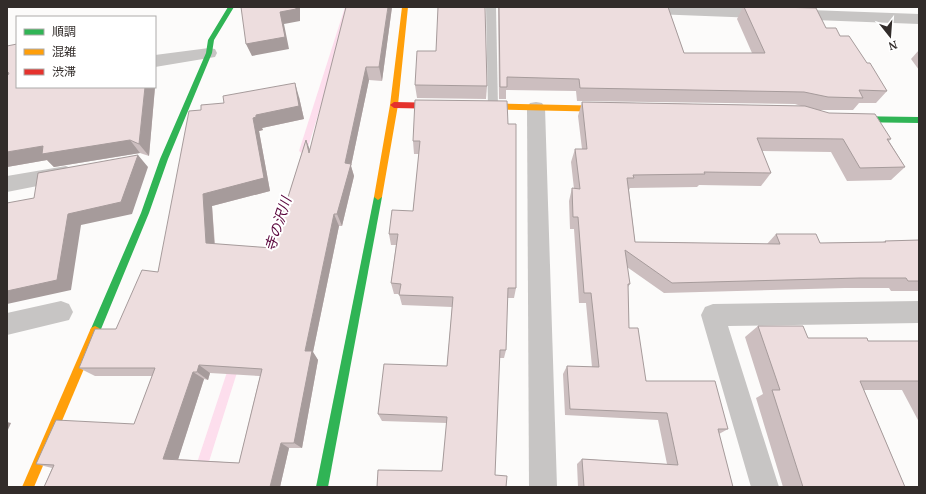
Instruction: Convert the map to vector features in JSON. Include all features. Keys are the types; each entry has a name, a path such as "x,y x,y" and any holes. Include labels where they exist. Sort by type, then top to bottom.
{"street":[{"path":"28,487 145,213 164,159 209,53 211,40 231,7"},
{"path":"322,487 369,249 394,105 394,94 405,7"},
{"path":"601,7 919,19"},
{"path":"156,61 209,53"},
{"path":"394,105 455,106"},
{"path":"470,106 622,110"},
{"path":"536,108 544,487"},
{"path":"841,118 919,120"},
{"path":"7,184 85,170"},
{"path":"7,324 61,312"},
{"path":"765,487 713,315 919,312"}],"lane":[{"path":"491,7 493,107"}],"building":[{"path":"241,7 296,7 296,9 280,12 285,37 246,44"},
{"path":"346,7 388,7 379,67 366,67 345,163 351,164 337,214 334,214 305,351 312,351 294,443 281,443 270,487 44,487 54,465 36,464 56,420 134,424 155,368 79,368 95,329 116,329 142,270 158,272 189,111 201,110 201,105 224,103 223,96 295,83 299,106 256,115 256,117 253,118 264,178 203,194 206,243 272,248 306,140 309,153","holes":["199,365 262,369 239,463 163,459 193,372 197,372"]},
{"path":"438,7 485,7 487,86 415,85 417,51 436,51"},
{"path":"499,7 668,7 684,53 765,53 744,7 816,8 826,28 836,28 840,36 849,36 867,63 870,63 887,91 859,90 863,98 828,97 804,92 580,88 579,79 507,77 507,87 500,87"},
{"path":"16,44 16,88 145,88 139,144 130,140 42,154 43,146 7,152 7,76 9,73 7,72 7,46"},
{"path":"415,100 507,101 508,124 516,124 516,288 508,288 506,350 500,350 495,475 507,476 506,487 377,487 378,470 442,471 447,417 378,414 384,364 447,366 453,297 399,295 401,284 391,283 398,234 389,234 392,210 413,211 420,141 413,141"},
{"path":"582,102 805,106 829,113 875,114 891,139 887,139 905,167 860,168 843,139 757,138 771,173 704,172 705,174 633,175 634,178 627,178 635,242 780,244 776,234 816,234 820,243 919,240 919,281 908,281 906,278 860,278 672,283 625,250 630,284 628,284 629,328 638,328 646,381 715,381 728,429 718,429 733,487 584,487 582,459 678,465 667,413 570,409 567,366 599,367 591,293 584,293 578,217 573,217 572,188 580,189 575,149 587,149"},
{"path":"138,155 121,202 68,214 57,280 7,291 7,203 34,198 38,173"},
{"path":"758,326 803,326 808,338 867,338 868,341 919,341 919,381 860,381 905,487 803,487 772,390 780,390"}],"waterway":[{"name":"寺の沢川","path":"303,151 348,7"},
{"name":"寺の沢川","path":"195,487 235,363"}],"traffic: fast":[{"path":"95,331 145,213 164,159 209,53 211,40 231,7"},
{"path":"848,119 919,120"},
{"path":"322,487 378,197"}],"traffic: slow":[{"path":"378,197 394,105 405,7"},
{"path":"477,106 611,109"},
{"path":"28,487 95,331"}],"traffic: jam":[{"path":"394,105 445,106"}]}
